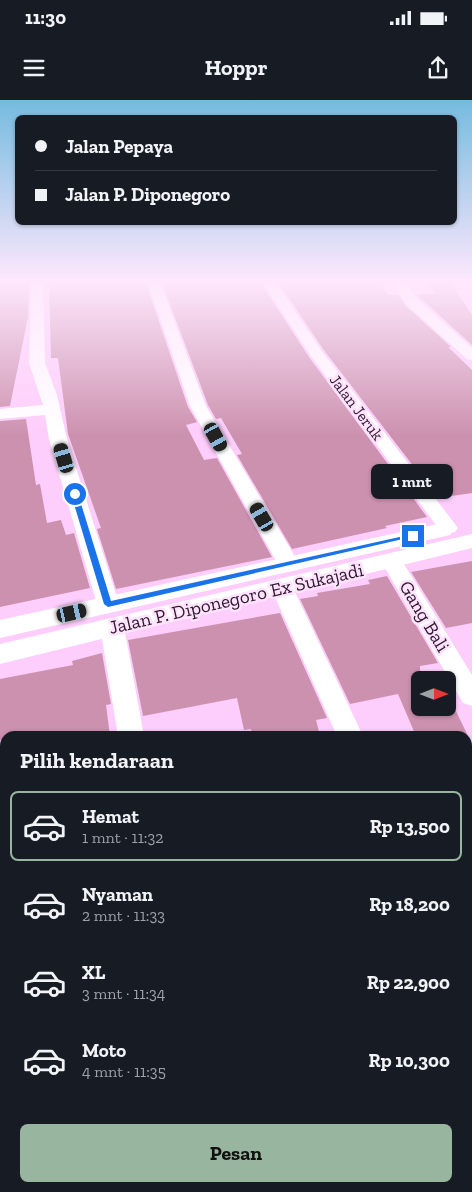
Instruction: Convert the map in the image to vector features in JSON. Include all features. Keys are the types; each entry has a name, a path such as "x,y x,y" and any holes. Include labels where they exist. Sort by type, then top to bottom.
{"main road":[{"path":"286,576 472,522"},
{"name":"Jalan P. Diponegoro Ex Sukajadi","path":"0,654 110,616 286,576 392,561 472,541"},
{"path":"0,630 110,616"}],"street":[{"path":"37,334 37,363 52,409 58,439 110,616 130,731"},
{"path":"172,334 198,406 286,576 348,731"},
{"name":"Jalan Jeruk","path":"303,334 448,528"},
{"path":"448,334 472,356"},
{"path":"0,414 52,409"},
{"name":"Gang Bali","path":"392,561 472,696"}],"building":[{"path":"0,334 25,334 10,406 0,407"},
{"path":"50,334 163,334 188,407 197,422 186,425 204,460 217,458 272,557 116,589 97,529 101,528 68,434 58,358 51,358"},
{"path":"181,334 294,334 427,517 292,549 237,455 242,454 221,418 216,419 208,405"},
{"path":"313,334 437,334 451,347 448,347 472,370 472,493 438,498"},
{"path":"460,334 472,334 472,345"},
{"path":"26,419 36,485 40,484 47,523 61,520 66,535 74,533 90,588 0,607 0,421"},
{"path":"472,561 472,623 446,628 411,572"},
{"path":"387,576 438,663 420,666 420,671 411,671 411,716 456,716 456,711 466,731 414,731 398,694 350,704 300,599 318,596 317,593 370,584 368,580"},
{"path":"280,613 327,718 316,720 319,731 244,730 237,698 143,716 128,640"},
{"path":"102,653 111,704 106,705 109,731 0,731 0,679 73,665 72,661"}],"route":[{"path":"75,494 108,604 413,536"}]}
